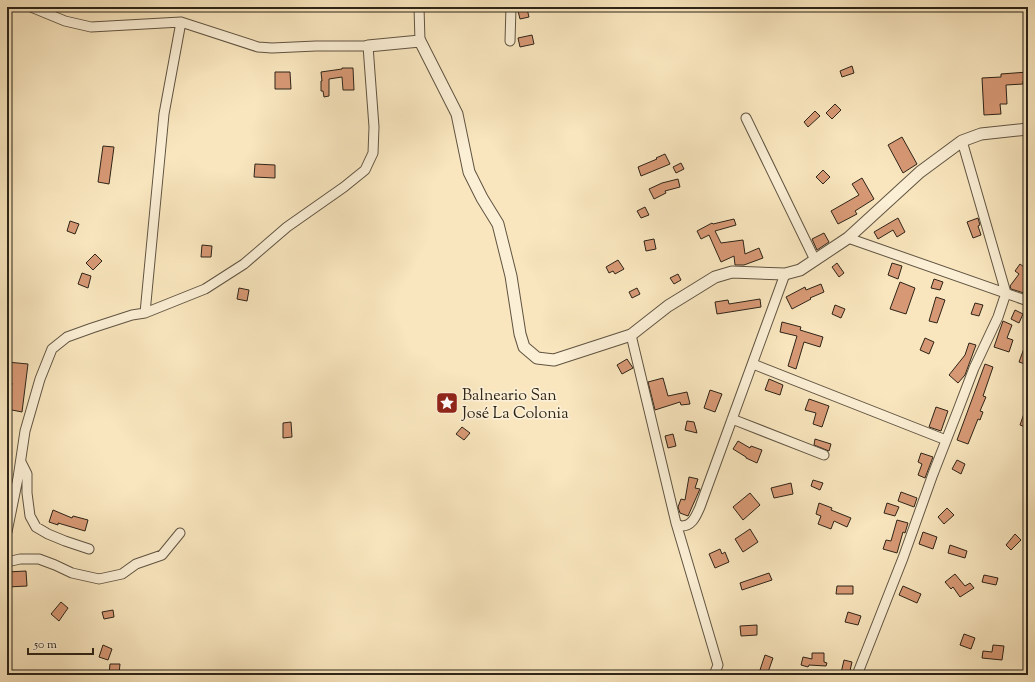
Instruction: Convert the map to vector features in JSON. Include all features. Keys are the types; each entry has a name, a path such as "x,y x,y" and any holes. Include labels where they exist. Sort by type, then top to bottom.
{"street":[{"path":"31,7 65,21 92,27 181,22 258,47 368,46 420,41"},
{"path":"419,7 420,41 457,114 469,172 482,198 498,224 511,276 520,334 524,347 537,358 554,360 631,335 668,306 715,277 732,272 786,274 800,270 848,238 920,172 962,141 981,134 1028,129"},
{"path":"510,41 511,7"},
{"path":"145,313 164,114 181,22"},
{"path":"7,532 21,462 25,431 40,379 52,349 67,337 132,315 145,313 205,289 237,268 287,227 344,187 365,170 373,153 374,127 368,46"},
{"path":"746,118 814,260"},
{"path":"857,675 903,558 933,474 974,368 998,317 1006,293 962,141"},
{"path":"848,238 1028,301"},
{"path":"676,523 680,526 688,525 694,520 700,507 786,274"},
{"path":"631,335 676,523 718,665 714,675"},
{"path":"753,364 946,440"},
{"path":"732,419 824,454"},
{"path":"21,462 27,474 27,493 30,516 36,527 48,534 89,549"},
{"path":"7,562 20,559 39,559 72,573 99,579 122,574 136,564 162,555 180,533"}],"building":[{"path":"527,9 529,17 520,19 518,11"},
{"path":"532,35 534,44 520,47 518,38"},
{"path":"852,66 854,73 842,77 840,71"},
{"path":"342,68 353,68 354,90 343,90 342,77 329,79 329,96 324,97 323,91 321,91 321,72"},
{"path":"275,72 290,72 291,89 275,89"},
{"path":"1028,72 1028,80 1023,81 1023,84 1006,85 1007,104 1000,104 1001,114 984,115 982,78 1001,77 1001,74"},
{"path":"835,104 841,110 832,119 826,113"},
{"path":"815,111 820,116 808,127 804,122"},
{"path":"902,137 917,164 903,173 888,145"},
{"path":"103,146 114,147 109,184 98,182"},
{"path":"665,154 670,164 641,176 638,167"},
{"path":"681,163 684,169 676,173 673,167"},
{"path":"255,164 275,165 275,178 254,177"},
{"path":"823,170 830,177 823,184 816,177"},
{"path":"862,178 874,199 855,211 857,214 838,224 831,211 859,195 852,184"},
{"path":"678,179 680,187 665,191 666,193 654,199 649,189 662,183"},
{"path":"645,207 649,215 641,218 637,211"},
{"path":"898,218 905,232 897,237 893,230 878,239 874,232"},
{"path":"978,218 980,225 978,226 981,235 973,238 967,222"},
{"path":"734,219 736,225 715,231 721,243 743,240 745,254 759,248 763,258 744,265 735,265 734,256 721,262 709,235 701,239 697,231 712,223"},
{"path":"70,221 79,224 75,234 67,231"},
{"path":"824,233 829,242 817,250 812,239"},
{"path":"654,239 656,249 646,251 644,241"},
{"path":"202,245 212,246 211,257 201,257"},
{"path":"95,254 102,261 93,270 86,263"},
{"path":"618,260 624,269 615,274 613,271 609,273 606,267"},
{"path":"837,263 844,273 839,277 832,267"},
{"path":"892,263 902,266 898,279 888,275"},
{"path":"1020,264 1028,270 1028,289 1024,293 1011,289 1010,286 1019,274 1015,271"},
{"path":"82,273 91,276 88,288 78,284"},
{"path":"678,274 681,280 674,284 670,278"},
{"path":"934,279 943,282 940,290 931,288"},
{"path":"900,282 915,288 906,314 890,309"},
{"path":"821,284 824,292 810,298 811,299 792,309 786,297 805,287 806,290"},
{"path":"239,288 249,290 247,301 237,299"},
{"path":"637,288 640,294 632,298 629,292"},
{"path":"936,297 945,300 937,323 929,321"},
{"path":"760,299 761,307 717,314 715,302 728,300 729,304"},
{"path":"975,303 983,305 979,316 971,314"},
{"path":"835,305 845,309 841,318 832,314"},
{"path":"1015,310 1023,314 1019,323 1011,319"},
{"path":"1003,321 1012,325 1007,338 1013,340 1009,352 994,347"},
{"path":"782,322 801,327 800,330 823,337 820,347 804,342 796,369 788,366 797,336 780,332"},
{"path":"925,338 934,342 929,354 920,350"},
{"path":"1028,340 1028,365 1019,362"},
{"path":"969,343 976,345 965,375 958,383 949,375 965,355"},
{"path":"627,359 633,368 622,374 617,365"},
{"path":"7,362 28,364 22,412 7,409 12,383 7,383"},
{"path":"985,364 993,367 983,396 986,397 980,411 983,412 980,420 978,419 968,444 957,440"},
{"path":"663,378 668,396 687,392 690,404 681,405 680,402 655,410 648,382"},
{"path":"769,379 783,385 780,395 765,390"},
{"path":"710,390 722,394 715,412 704,408"},
{"path":"809,399 829,406 822,427 813,424 816,413 805,410"},
{"path":"1027,405 1028,406 1028,428 1020,425"},
{"path":"936,407 948,411 941,431 929,427"},
{"path":"687,421 694,422 697,433 685,430"},
{"path":"291,422 292,437 283,438 283,423"},
{"path":"462,427 470,433 464,440 456,434"},
{"path":"673,434 676,446 668,448 665,436"},
{"path":"815,439 831,444 829,451 814,445"},
{"path":"738,441 750,448 751,446 762,450 757,463 746,458 733,449"},
{"path":"921,453 933,457 925,478 918,475 922,464 918,462"},
{"path":"957,460 965,464 961,474 952,469"},
{"path":"689,477 698,479 695,488 700,489 688,516 680,513 678,507 681,499 685,500"},
{"path":"813,480 823,483 820,490 811,486"},
{"path":"791,483 793,494 774,498 771,488"},
{"path":"901,492 917,498 914,507 898,501"},
{"path":"750,493 760,505 743,520 733,507"},
{"path":"819,503 832,508 831,510 851,518 847,527 834,521 831,529 818,524 821,516 816,514"},
{"path":"887,503 899,507 895,516 884,513"},
{"path":"947,508 954,515 944,524 938,517"},
{"path":"53,510 72,518 73,516 88,520 85,531 58,523 58,525 49,522"},
{"path":"897,520 908,523 905,533 903,532 897,553 883,549 886,540 891,541"},
{"path":"750,529 758,542 743,552 735,539"},
{"path":"923,532 937,537 933,549 919,544"},
{"path":"1015,534 1021,540 1011,550 1006,545"},
{"path":"950,545 967,551 965,558 948,553"},
{"path":"720,549 722,554 725,552 729,562 715,568 709,554"},
{"path":"26,571 27,586 8,587 7,572"},
{"path":"769,573 772,580 742,590 740,583"},
{"path":"955,574 965,586 970,583 974,588 960,597 953,587 951,589 945,582"},
{"path":"984,575 998,578 996,585 982,582"},
{"path":"837,586 853,586 853,594 836,594"},
{"path":"903,586 921,594 917,603 899,595"},
{"path":"61,602 68,608 59,621 51,614"},
{"path":"113,610 114,617 104,619 102,612"},
{"path":"848,612 861,616 858,625 845,622"},
{"path":"757,625 757,635 741,636 740,626"},
{"path":"964,634 975,638 971,649 960,645"},
{"path":"103,645 112,649 108,660 99,657"},
{"path":"993,645 1004,646 1002,660 982,658 983,651 992,652"},
{"path":"812,653 824,653 824,662 827,663 826,666 809,665 808,667 801,665 803,657 812,659"},
{"path":"765,655 773,658 767,675 759,673"},
{"path":"844,660 852,662 849,675 841,673"},
{"path":"110,664 120,664 119,674 109,674"}],"place":[{"name":"Balneario San José La Colonia","path":"447,403"}]}
